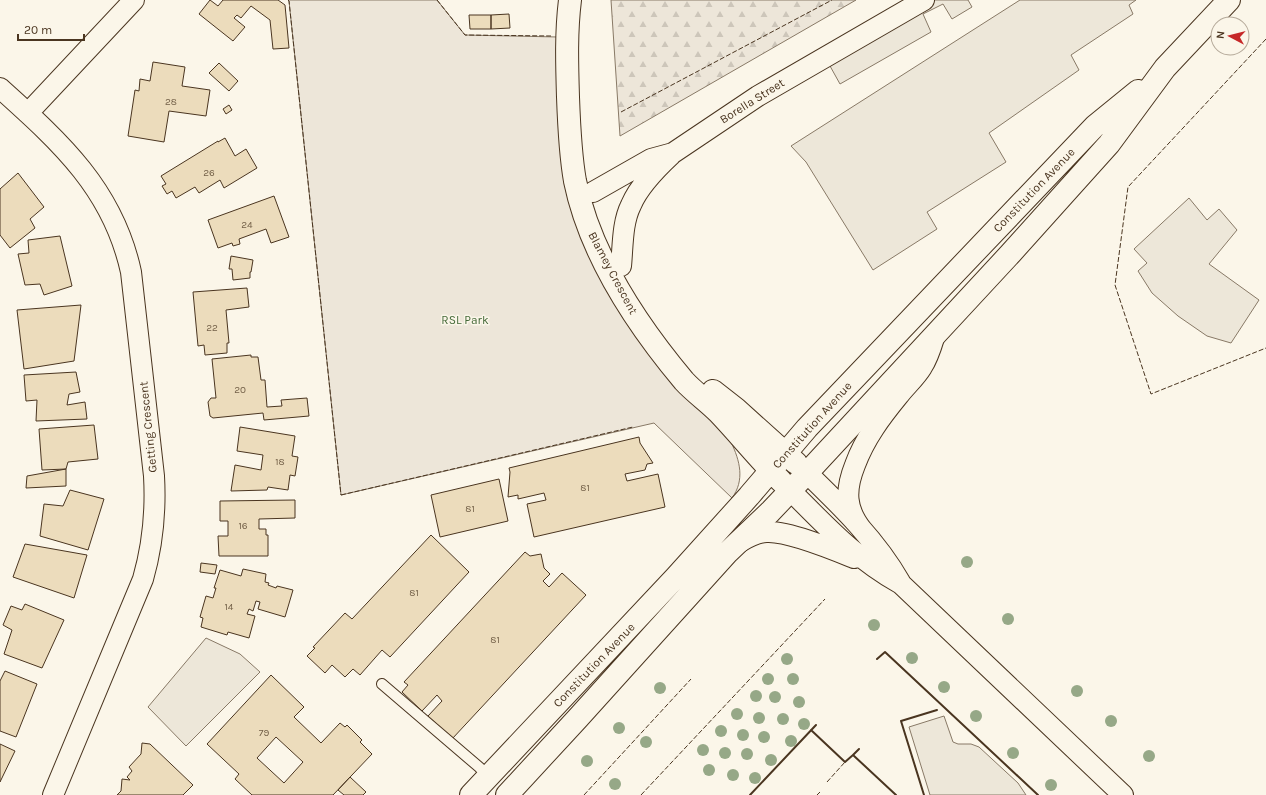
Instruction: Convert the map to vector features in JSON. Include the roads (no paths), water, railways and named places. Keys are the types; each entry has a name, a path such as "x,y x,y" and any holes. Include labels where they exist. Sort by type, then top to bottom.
{"street":[{"path":"28,113 134,0"},
{"name":"Blamey Crescent","path":"570,0 566,36 569,123 575,180 602,222 621,266 653,319 686,365 704,384 736,409 807,473"},
{"name":"Blamey Crescent","path":"574,0 581,49 584,129 589,171 586,195 590,230 607,266 629,306 651,339 685,382 717,412 790,490"},
{"name":"Borella Street","path":"586,195 651,159 673,153 758,96 924,0"},
{"name":"Constitution Avenue","path":"509,792 584,712 728,552 770,512 807,473 1011,253 1109,144 1165,68 1229,0"},
{"name":"Constitution Avenue","path":"471,795 647,609 771,471 807,428 1095,126 1165,68"},
{"name":"Getting Crescent","path":"0,88 60,143 82,168 105,203 121,238 127,254 132,277 154,484 153,535 143,579 53,795"},
{"path":"621,266 624,235 631,205 656,169 673,153"},
{"path":"901,584 886,559 854,518 850,507 848,494 850,478 865,442 881,417 921,368 927,357 935,335"},
{"path":"807,473 863,530"},
{"path":"790,490 841,541 870,565"},
{"path":"728,552 743,540 763,532 783,534 860,560 901,584 1123,795"},
{"path":"491,774 509,792"}],"lane":[{"path":"382,684 479,767 491,774"}],"park label":[{"name":"RSL Park","path":"465,320"}]}
